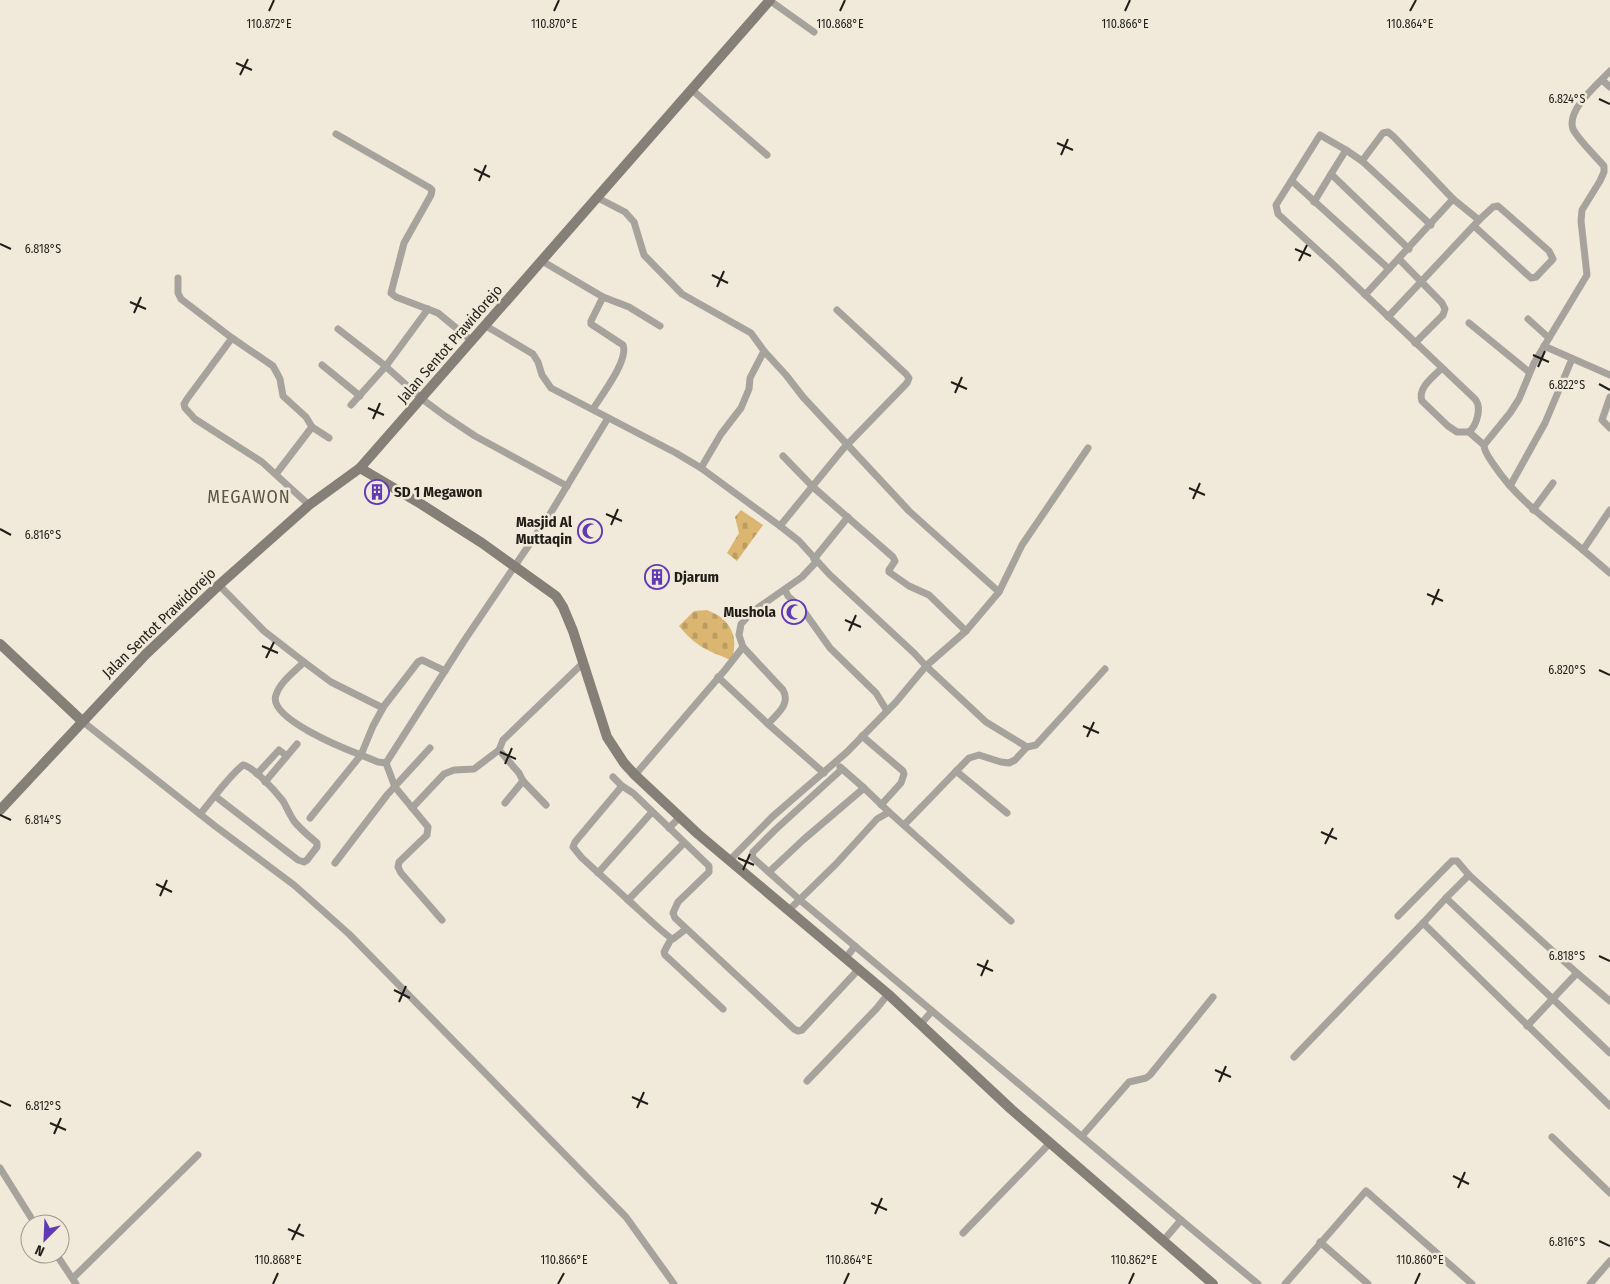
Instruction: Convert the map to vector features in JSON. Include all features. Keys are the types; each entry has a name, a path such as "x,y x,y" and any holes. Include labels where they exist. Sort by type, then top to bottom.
{"street":[{"path":"769,0 814,32"},
{"name":"Jalan Sentot Prawidorejo","path":"0,810 137,662 219,585 309,505 360,468 422,400 596,197 769,0"},
{"path":"1484,444 1510,413 1529,372 1587,275 1581,221 1582,210 1600,181 1604,172 1604,166 1574,130 1571,119 1578,107 1610,71"},
{"path":"1602,80 1610,87"},
{"path":"691,90 767,155"},
{"path":"1362,161 1384,133 1388,132 1453,199 1479,220"},
{"path":"336,134 424,183 432,190 404,244 391,293 396,297 438,313 472,342"},
{"path":"1431,225 1362,161 1320,135 1276,205 1278,214 1478,403 1476,420 1469,432"},
{"path":"1314,202 1346,150"},
{"path":"1331,174 1408,248"},
{"path":"1292,181 1389,269"},
{"path":"596,197 624,212 634,222 644,255 682,294 751,333 764,351 847,446 909,511 999,592"},
{"path":"1365,295 1453,199"},
{"path":"1388,317 1479,220 1493,207 1498,206 1549,251 1553,259 1536,277 1531,278 1474,226"},
{"path":"1399,259 1442,303 1445,309 1443,315 1415,342"},
{"path":"542,261 603,297 629,307 660,326"},
{"path":"178,278 178,293 181,299 232,338 273,366 280,379 283,396 312,426 329,438"},
{"path":"593,409 622,360 624,350 623,346 591,324 603,297"},
{"path":"350,405 386,366 428,308"},
{"path":"780,526 847,446 907,383 909,378 837,310"},
{"path":"1528,319 1549,338"},
{"path":"1469,323 1529,372"},
{"path":"486,326 533,354 542,375 552,388 701,468 780,526 799,541 829,574 986,722 1027,747"},
{"path":"338,329 386,366 422,400 475,436 567,486"},
{"path":"232,338 206,372 184,406 195,419 262,462 309,505"},
{"path":"1544,346 1610,375"},
{"path":"701,468 721,434 741,408 749,389 750,378 764,351"},
{"path":"1510,486 1545,423 1572,359"},
{"path":"322,365 360,396"},
{"path":"1442,368 1423,389 1422,401 1448,426 1457,432 1469,432 1484,444 1488,457 1510,486 1533,510 1610,573"},
{"path":"1610,397 1602,420 1610,428"},
{"path":"386,763 567,486 608,418"},
{"path":"276,474 312,426"},
{"path":"730,860 772,817 836,763 887,711 926,666 966,631 999,592 1022,545 1088,448"},
{"path":"783,456 813,487 893,557 895,562 889,572 909,586 929,595 966,631"},
{"path":"360,468 429,509 515,566 548,589 560,602 568,617 607,737 616,753 675,822 684,843 698,852 709,866 709,872 678,902 673,913 675,918 798,1031 802,1030 856,972"},
{"path":"1533,510 1553,483"},
{"path":"1583,550 1610,510"},
{"path":"768,724 779,712 786,701 786,697 782,690 743,647 739,636 741,624 752,612 802,577 848,517"},
{"path":"219,585 264,631 304,662 331,682 383,708"},
{"path":"785,590 788,596 803,610 830,648 876,693 887,711"},
{"path":"0,644 82,721 294,885 349,934 626,1217 674,1284"},
{"path":"635,775 743,647"},
{"path":"310,818 361,754 383,708 418,662 422,660 428,662 445,671"},
{"path":"304,662 290,676 276,695 275,701 286,716 324,740 378,762 386,763"},
{"path":"412,808 448,771 474,769 499,750 502,740 583,663"},
{"path":"904,825 969,758 979,756 1009,763 1015,760 1027,747 1036,745 1105,669"},
{"path":"718,677 768,724 824,772"},
{"path":"862,736 903,771 904,774 901,783 881,805"},
{"path":"265,782 297,744"},
{"path":"335,863 370,816 430,748"},
{"path":"257,774 279,750 287,756"},
{"path":"499,750 519,773 523,782 546,805"},
{"path":"386,763 395,787 428,827 428,833 399,862 398,867 401,873 442,920"},
{"path":"836,763 1011,921"},
{"path":"200,814 215,796 243,765 248,766 282,800 293,819 317,843 317,847 304,862 298,860 215,796"},
{"path":"842,769 775,830 753,852 752,857 800,900 1258,1284"},
{"path":"956,772 1007,813"},
{"path":"613,777 652,812 675,822 730,860 845,959 856,972 920,1025 1011,1109 1213,1284"},
{"path":"505,803 523,782"},
{"path":"622,786 573,845 573,849 671,939"},
{"path":"769,872 864,788"},
{"path":"598,873 652,812"},
{"path":"789,910 877,819 889,812"},
{"path":"628,900 684,843"},
{"path":"698,852 708,843"},
{"path":"1398,916 1452,861 1457,861 1576,973 1610,1001"},
{"path":"1294,1057 1469,874"},
{"path":"1446,898 1610,1053"},
{"path":"1423,923 1610,1106"},
{"path":"686,929 676,938 671,939 664,952 665,955 723,1009"},
{"path":"845,959 856,946"},
{"path":"1527,1026 1576,973"},
{"path":"807,1081 877,1008 886,996"},
{"path":"1082,1136 1129,1082 1146,1078 1150,1075 1213,997"},
{"path":"920,1025 932,1011"},
{"path":"1552,1137 1610,1193"},
{"path":"963,1233 1050,1143"},
{"path":"63,1264 75,1281 198,1154"},
{"path":"0,1168 30,1214"},
{"path":"1285,1284 1366,1191 1472,1284"},
{"path":"1163,1241 1181,1220"},
{"path":"1320,1242 1368,1284"},
{"path":"1590,1284 1610,1262"}],"green space":[{"path":"741,510 763,525 737,561 727,553 739,533 735,517"},
{"path":"707,610 721,618 731,629 734,639 734,650 731,660 697,643 679,626 694,611"}],"place":[{"name":"SD 1 Megawon","path":"377,492"},
{"name":"Masjid Al Muttaqin","path":"590,531"},
{"name":"Djarum","path":"657,577"},
{"name":"Mushola","path":"794,612"}],"district":[{"name":"MEGAWON","path":"249,497"}]}
